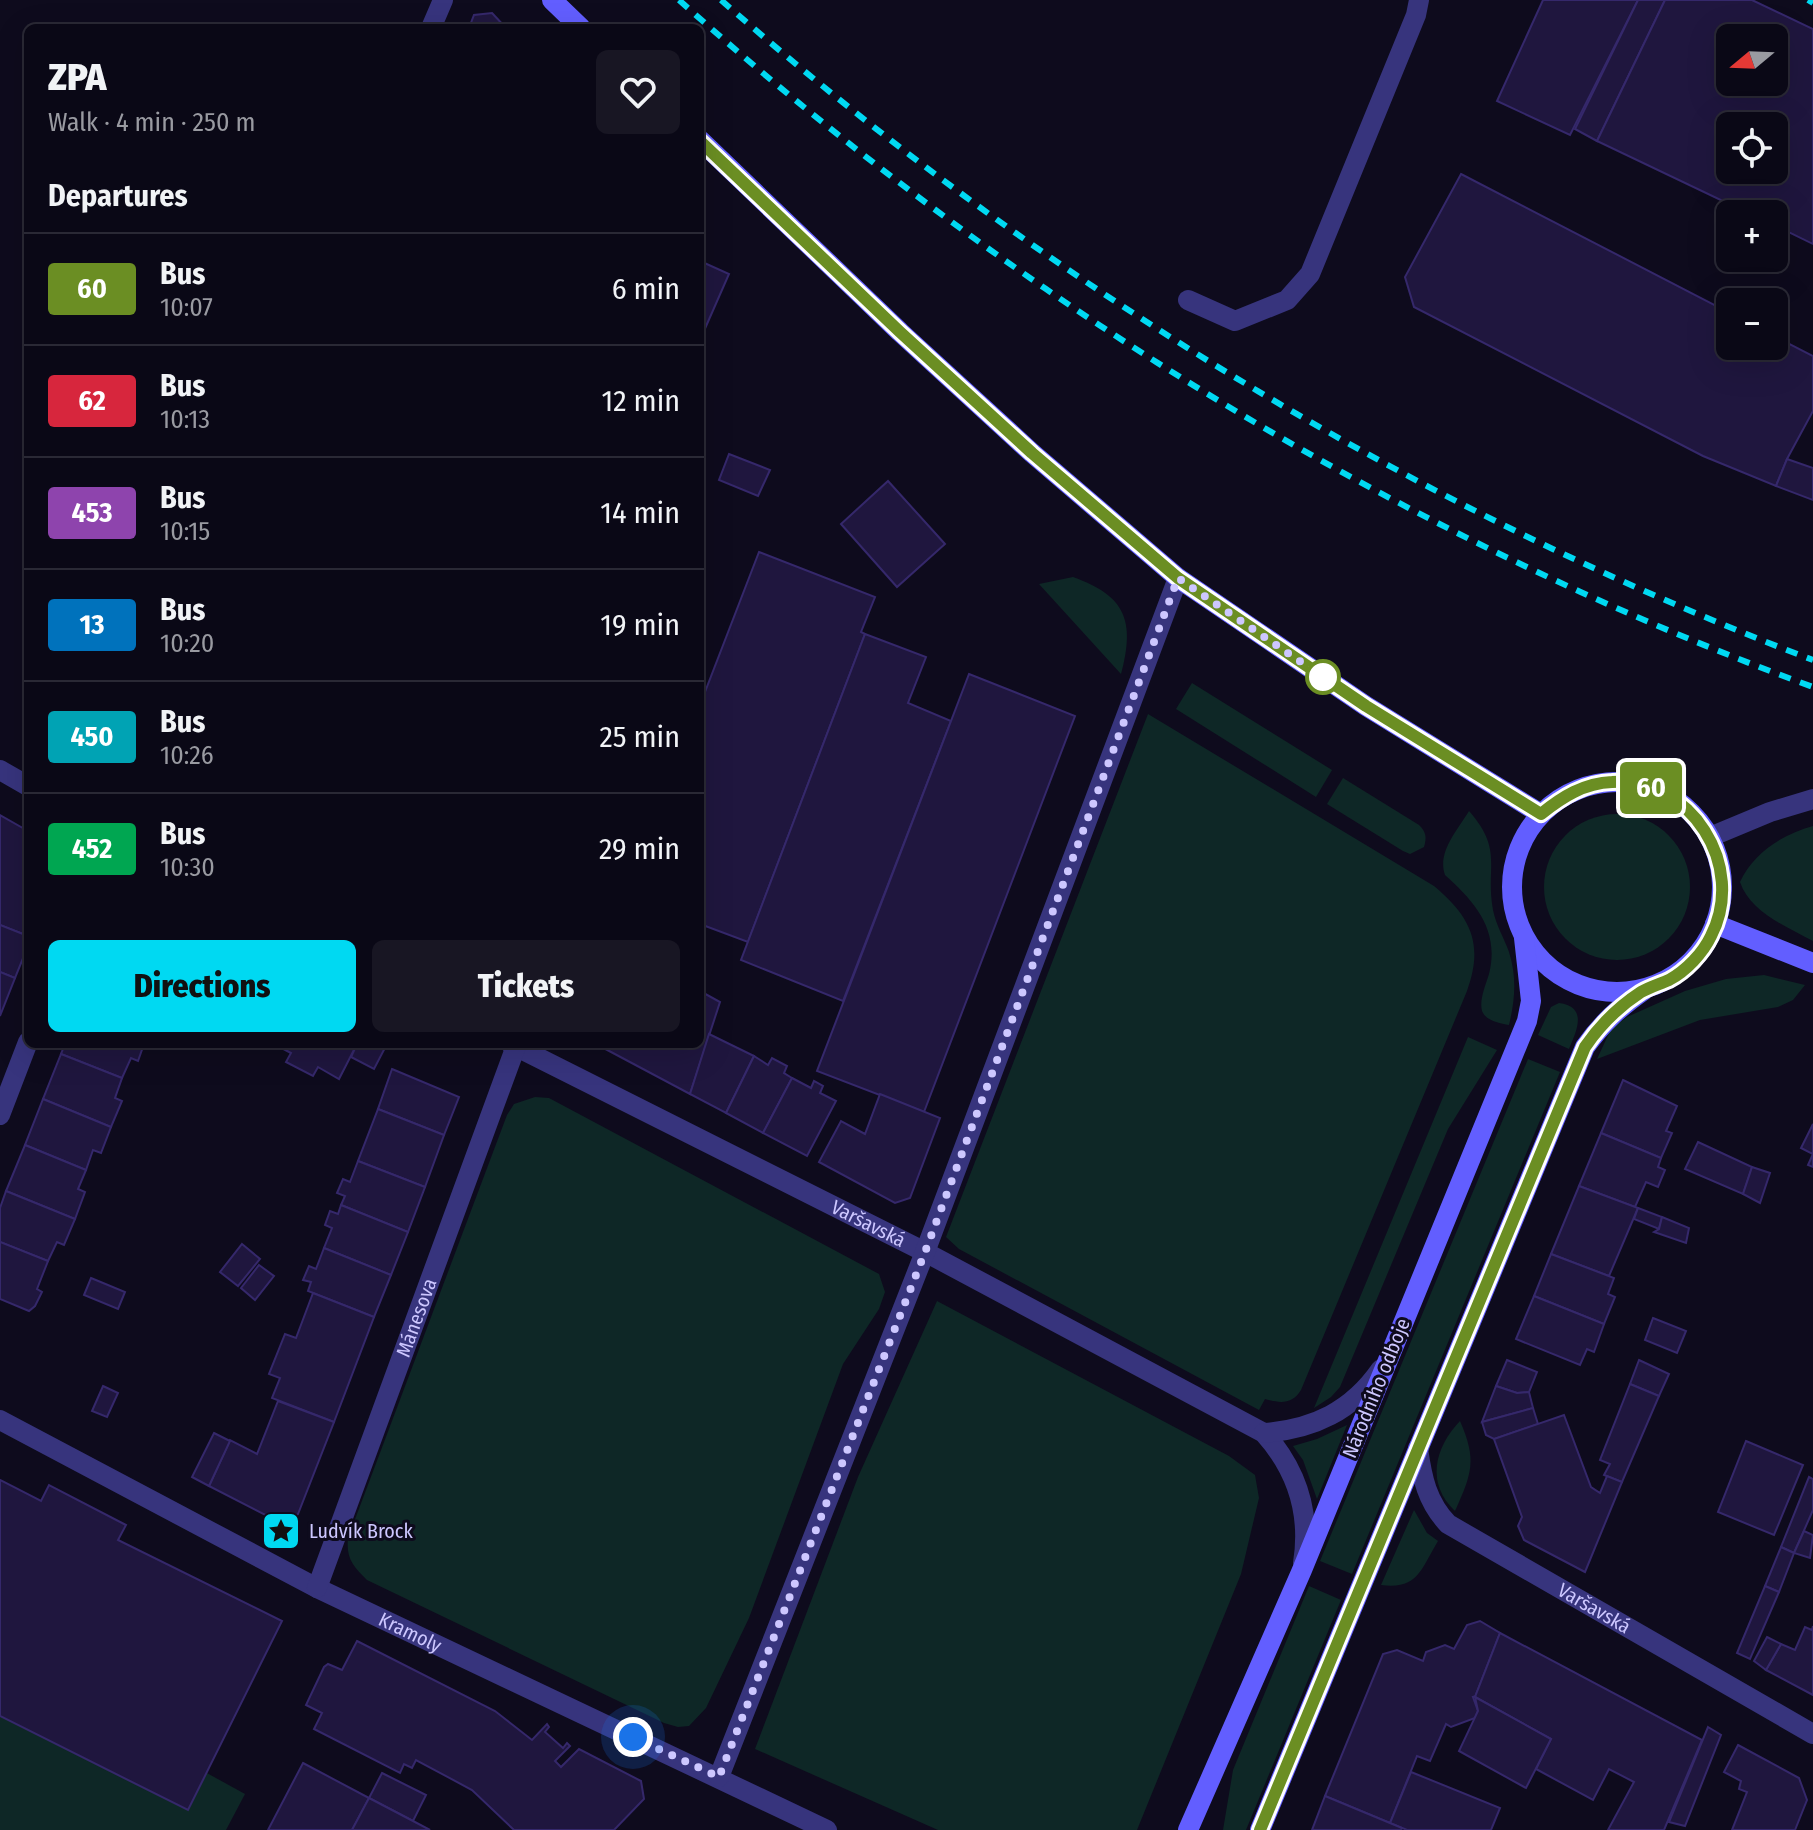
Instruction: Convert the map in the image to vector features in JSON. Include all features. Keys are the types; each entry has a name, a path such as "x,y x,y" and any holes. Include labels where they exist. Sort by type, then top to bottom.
{"main road":[{"path":"552,0 577,24"},
{"path":"704,144 1032,453 1178,578 1366,706 1541,814"},
{"path":"1260,1830 1585,1047 1616,1010 1644,990 1671,979 1694,960 1711,936 1721,908 1722,878 1717,852 1710,837 1687,808 1664,793 1639,784 1613,782 1586,786 1562,797 1541,814 1525,835 1515,860 1511,886 1514,913 1524,938 1540,960 1560,977 1585,988 1613,994 1644,990"},
{"path":"1715,924 1813,963"},
{"name":"Národního odboje","path":"1188,1830 1302,1570 1527,1021 1531,1001 1524,938"}],"street":[{"path":"433,24 443,0"},
{"path":"1188,300 1235,321 1287,300 1310,274 1416,15 1419,0"},
{"path":"719,1777 925,1252 1178,578"},
{"path":"0,770 24,784"},
{"path":"1710,837 1770,812 1813,799"},
{"path":"0,1115 26,1048"},
{"name":"Mánesova","path":"317,1588 513,1048"},
{"name":"Varšavská","path":"520,1048 925,1252 1264,1433 1278,1449 1297,1487 1306,1528 1302,1570"},
{"path":"1264,1433 1313,1425 1335,1415 1367,1388 1391,1352"},
{"name":"Kramoly","path":"0,1420 317,1588 827,1830"},
{"name":"Varšavská","path":"1418,1448 1424,1486 1436,1512 1448,1524 1813,1734"}],"green space":[{"path":"1073,577 1105,593 1122,613 1127,639 1121,674 1039,584"},
{"path":"1192,683 1332,770 1316,797 1176,709"},
{"path":"1148,714 1434,886 1465,920 1474,945 1467,991 1301,1390 1285,1402 1265,1399 1259,1410 959,1249 946,1237"},
{"path":"1343,778 1419,825 1425,835 1424,847 1410,854 1403,851 1327,804"},
{"path":"1469,811 1480,825 1490,848 1493,910 1512,961 1514,988 1509,1025 1490,1019 1482,1011 1491,958 1488,930 1475,907 1445,875 1443,866 1446,850"},
{"path":"1617,814 1645,820 1669,835 1684,859 1690,887 1684,915 1669,939 1645,954 1617,960 1589,954 1565,939 1550,915 1544,887 1550,859 1565,835 1589,820"},
{"path":"1813,826 1813,941 1761,910 1745,893 1740,882 1753,862 1770,846"},
{"path":"1764,975 1805,985 1793,1000 1778,1007 1700,1020 1597,1059 1611,1029 1627,1017 1685,991 1726,979"},
{"path":"1559,1003 1568,1005 1577,1014 1577,1027 1569,1049 1538,1035 1551,1007"},
{"path":"1468,1037 1497,1050 1448,1129 1340,1387 1314,1408"},
{"path":"1528,1059 1560,1072 1352,1574 1320,1561"},
{"path":"535,1097 549,1098 879,1274 885,1292 879,1309 843,1364 749,1618 706,1708 689,1726 664,1723 367,1580 349,1557 348,1538 507,1115 514,1104"},
{"path":"937,1301 1229,1456 1255,1475 1259,1498 1241,1574 1137,1830 938,1830 755,1749 858,1477"},
{"path":"1460,1421 1469,1446 1470,1466 1455,1511 1440,1489 1437,1466 1444,1443"},
{"path":"1347,1425 1317,1499 1303,1460 1293,1446"},
{"path":"1414,1510 1427,1533 1438,1541 1422,1569 1411,1581 1393,1586 1381,1585"},
{"path":"1309,1586 1341,1600 1246,1830 1223,1830 1233,1770"},
{"path":"0,1716 205,1772 245,1794 226,1830 0,1830"}],"building":[{"path":"1543,0 1638,0 1570,135 1497,101"},
{"path":"1638,0 1665,0 1597,141 1575,129"},
{"path":"1665,0 1752,0 1813,29 1813,244 1788,232 1788,200 1721,200 1597,141"},
{"path":"492,13 502,24 471,24 474,15"},
{"path":"1461,174 1716,306 1716,360 1788,360 1788,343 1813,356 1813,411 1776,486 1703,456 1414,307 1405,277"},
{"path":"704,263 729,274 704,331"},
{"path":"729,454 770,470 758,496 719,480"},
{"path":"1787,459 1813,468 1813,500 1776,486"},
{"path":"888,481 945,544 897,587 841,524"},
{"path":"759,552 875,597 861,632 865,634 748,942 704,926 704,695"},
{"path":"865,634 926,657 908,703 951,721 843,1001 741,960"},
{"path":"969,674 1075,716 924,1112 817,1071"},
{"path":"0,815 24,829 24,934 0,925"},
{"path":"0,925 24,934 24,956 15,978 0,972"},
{"path":"0,972 15,978 0,1016"},
{"path":"704,993 720,1002 690,1094 604,1048 704,1048"},
{"path":"709,1034 754,1056 726,1113 690,1094"},
{"path":"63,1048 143,1048 138,1061 131,1058 122,1078 61,1054"},
{"path":"282,1048 355,1048 339,1079 318,1067 313,1076 286,1062 291,1053"},
{"path":"355,1048 385,1048 374,1069 351,1057"},
{"path":"61,1054 122,1078 115,1098 122,1101 111,1127 43,1099"},
{"path":"754,1056 768,1065 772,1058 787,1066 784,1073 792,1078 763,1133 726,1113"},
{"path":"392,1069 459,1097 444,1135 378,1109"},
{"path":"792,1078 811,1088 814,1081 823,1086 820,1093 836,1101 807,1156 763,1133"},
{"path":"1623,1080 1677,1106 1666,1131 1672,1133 1661,1158 1601,1133"},
{"path":"880,1094 940,1118 910,1198 895,1203 819,1162 841,1121 865,1134"},
{"path":"43,1099 111,1127 101,1153 93,1150 86,1170 25,1145"},
{"path":"378,1109 444,1135 425,1187 358,1161"},
{"path":"1813,1124 1813,1154 1801,1148"},
{"path":"1601,1133 1661,1158 1658,1167 1665,1170 1658,1187 1646,1182 1635,1207 1579,1186"},
{"path":"1698,1142 1752,1167 1743,1194 1685,1169"},
{"path":"25,1145 86,1170 78,1189 85,1192 75,1219 6,1191"},
{"path":"358,1161 425,1187 408,1232 341,1205 345,1196 337,1193 343,1179 350,1182"},
{"path":"1752,1167 1770,1173 1760,1203 1743,1194"},
{"path":"1579,1186 1638,1208 1609,1276 1551,1254"},
{"path":"6,1191 75,1219 64,1245 57,1242 48,1261 0,1242 0,1208"},
{"path":"341,1205 408,1232 391,1275 324,1248 332,1228 325,1225 330,1211 338,1214"},
{"path":"1638,1208 1662,1217 1659,1229 1634,1219"},
{"path":"1662,1217 1689,1228 1686,1243 1654,1232 1659,1229"},
{"path":"0,1242 48,1261 37,1289 42,1292 29,1311 0,1299"},
{"path":"242,1244 260,1259 238,1286 220,1272"},
{"path":"324,1248 391,1275 374,1317 308,1291 311,1282 303,1280 309,1266 316,1269"},
{"path":"1551,1254 1614,1278 1608,1294 1615,1297 1604,1324 1534,1296"},
{"path":"259,1265 274,1276 255,1300 241,1288"},
{"path":"91,1278 125,1292 118,1309 84,1295"},
{"path":"313,1293 374,1317 334,1422 272,1398 280,1378 269,1374 285,1334 296,1338"},
{"path":"1534,1296 1604,1324 1594,1352 1587,1349 1580,1365 1516,1339"},
{"path":"1653,1318 1686,1331 1677,1353 1645,1340"},
{"path":"1507,1360 1537,1372 1529,1392 1517,1393 1496,1386"},
{"path":"1639,1360 1669,1374 1659,1396 1630,1384"},
{"path":"1630,1384 1659,1396 1622,1482 1604,1475 1610,1464 1600,1460"},
{"path":"103,1386 118,1393 107,1417 92,1411"},
{"path":"1496,1386 1517,1393 1529,1392 1533,1408 1482,1422"},
{"path":"278,1401 334,1422 298,1514 287,1526 209,1486 230,1440 257,1454"},
{"path":"1533,1408 1538,1424 1494,1439 1486,1435 1482,1422"},
{"path":"1564,1415 1591,1487 1600,1493 1607,1476 1622,1482 1585,1572 1524,1540 1518,1526 1522,1517 1494,1439"},
{"path":"214,1433 230,1441 209,1486 192,1477"},
{"path":"1746,1441 1803,1465 1774,1535 1718,1512"},
{"path":"1809,1477 1813,1479 1813,1510 1794,1553 1781,1547"},
{"path":"0,1480 41,1501 49,1485 126,1525 118,1540 282,1621 188,1810 0,1716"},
{"path":"1804,1531 1813,1535 1810,1558 1794,1553"},
{"path":"1781,1547 1794,1553 1779,1592 1765,1586"},
{"path":"1765,1586 1779,1592 1750,1659 1737,1653"},
{"path":"1480,1621 1500,1633 1473,1697 1478,1711 1475,1718 1451,1727 1446,1724 1430,1761 1417,1756 1390,1823 1325,1796 1383,1654 1397,1650 1423,1661 1426,1652 1445,1645 1454,1649 1467,1625"},
{"path":"1813,1626 1813,1695 1766,1670 1781,1644 1795,1650 1805,1627 1812,1630"},
{"path":"1500,1633 1702,1740 1664,1830 1608,1830 1634,1782 1609,1769 1593,1800 1536,1769 1551,1739 1475,1697"},
{"path":"1767,1637 1781,1644 1766,1670 1754,1661"},
{"path":"357,1641 495,1711 532,1740 547,1724 549,1727 545,1732 563,1748 567,1743 570,1746 555,1761 561,1767 579,1749 641,1781 644,1799 614,1830 514,1830 472,1790 416,1760 412,1768 404,1764 400,1773 314,1729 322,1713 306,1705 324,1667 328,1664 342,1670"},
{"path":"1475,1697 1551,1739 1526,1788 1459,1751 1478,1711"},
{"path":"1708,1727 1721,1735 1685,1826 1669,1822"},
{"path":"1738,1745 1799,1778 1807,1800 1795,1830 1732,1830 1747,1792 1739,1789 1741,1781 1724,1772"},
{"path":"303,1763 369,1798 352,1830 268,1830"},
{"path":"1411,1772 1500,1808 1491,1830 1407,1830 1390,1823"},
{"path":"382,1773 426,1795 413,1821 369,1798"},
{"path":"1325,1796 1402,1828 1312,1830"},
{"path":"369,1798 413,1821 430,1830 352,1830"}],"railway":[{"path":"679,0 805,108 937,211 1073,307 1213,398 1358,481 1506,557 1658,626 1813,687"},
{"path":"721,0 843,103 971,200 1102,292 1237,379 1377,459 1519,533 1665,600 1813,660"},
{"path":"1808,0 1813,3"}],"bus line":[{"name":"60","path":"704,145 1032,453 1178,578 1366,706 1541,814 1562,797 1586,786 1613,782 1639,784 1664,793 1687,808 1705,828 1717,852 1722,878 1721,908 1711,936 1694,960 1671,979 1644,990 1616,1010 1585,1047 1260,1830"}],"place":[{"name":"Ludvík Brock","path":"281,1531"}],"route":[{"path":"633,1737 719,1777 925,1252 1178,578 1323,677"}]}
